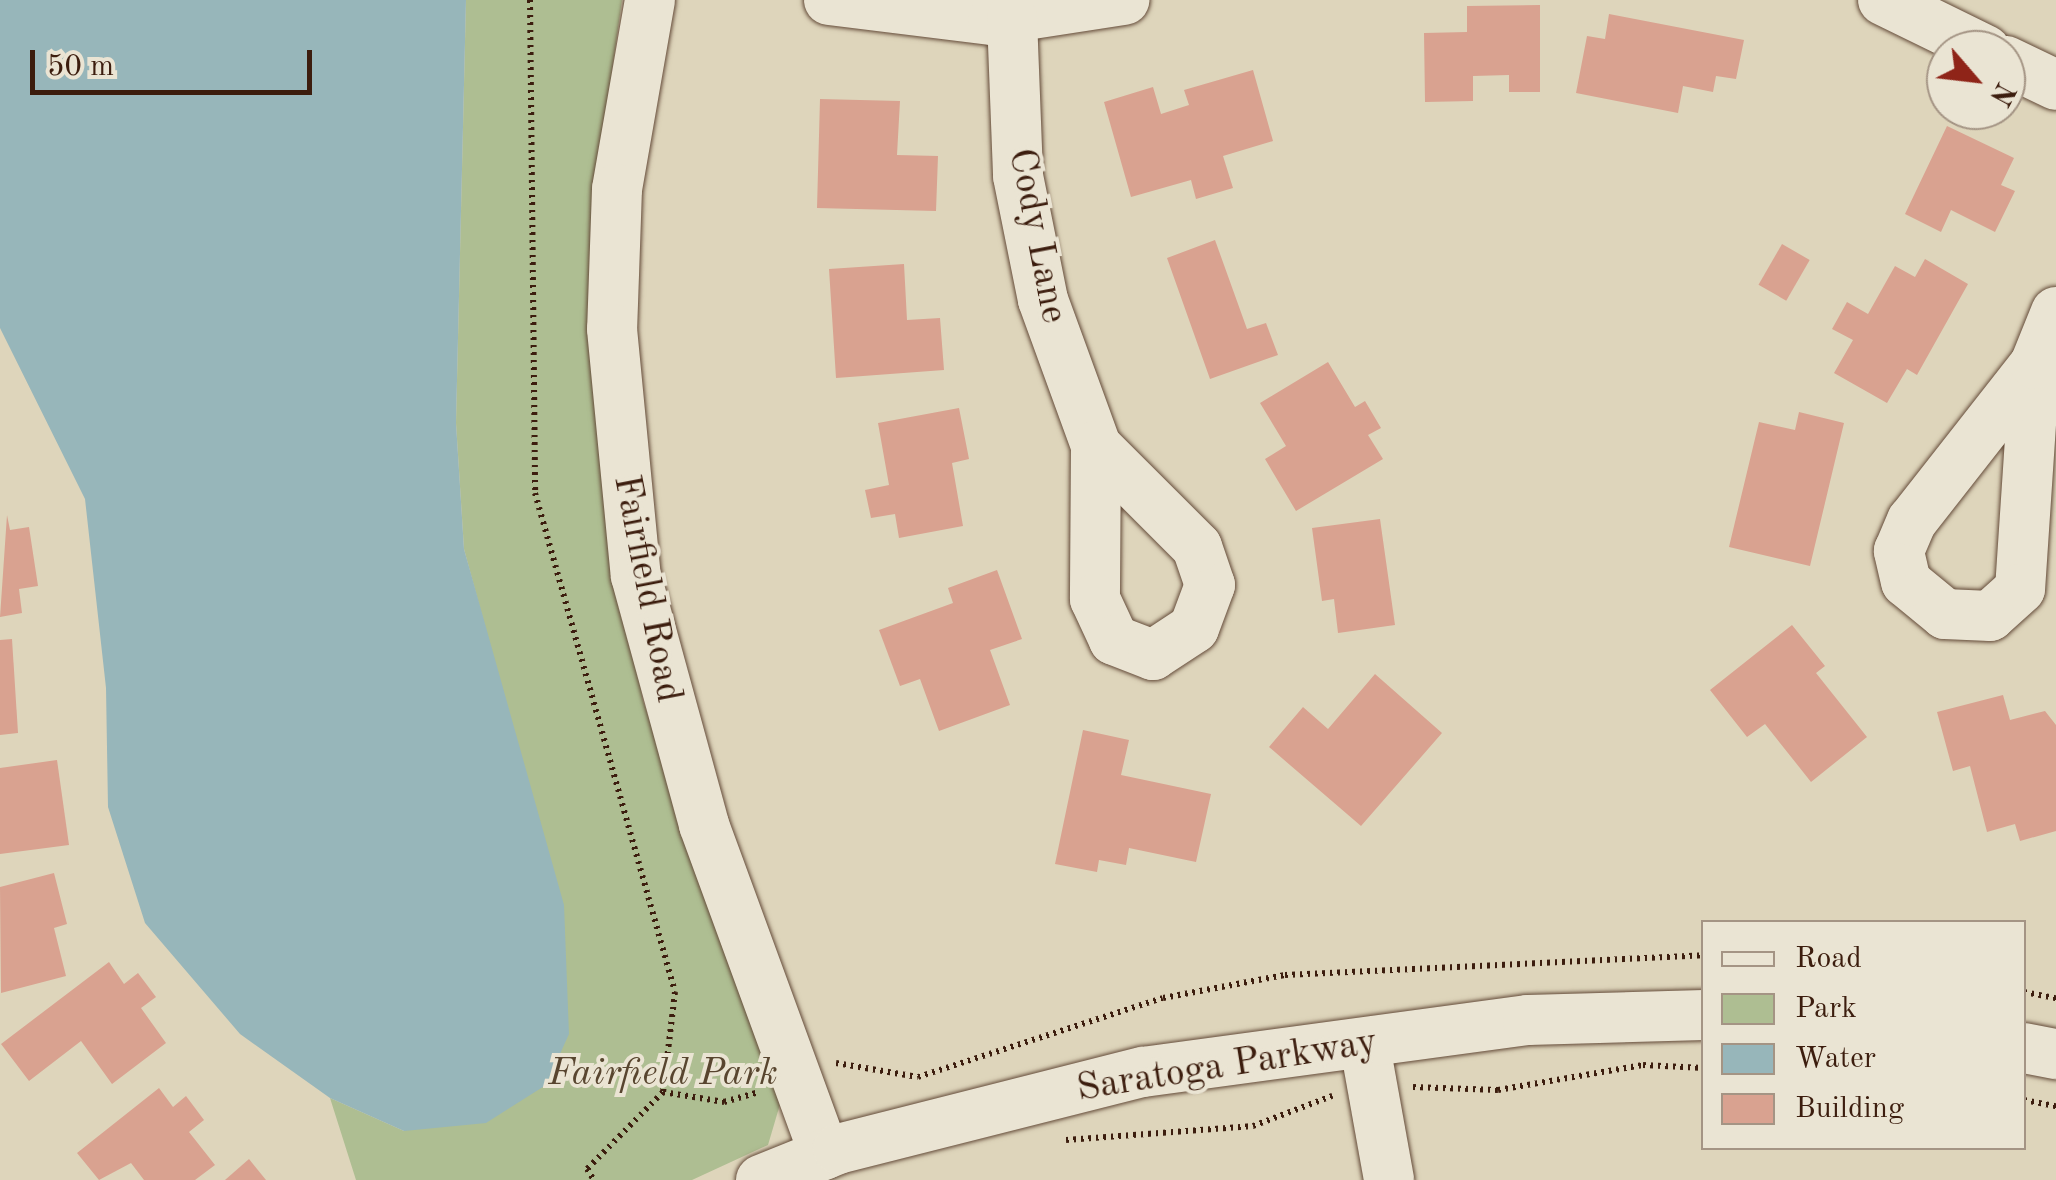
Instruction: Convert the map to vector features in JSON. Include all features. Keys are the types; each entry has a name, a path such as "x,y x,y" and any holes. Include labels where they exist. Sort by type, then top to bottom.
{"street":[{"name":"Fairfield Road","path":"650,0 620,170 612,329 636,576 704,824 825,1155"},
{"path":"830,0 929,17 1012,18 1124,0"},
{"path":"1883,0 1944,30"},
{"name":"Cody Lane","path":"1012,18 1018,176 1039,282 1096,446"},
{"path":"2026,70 2056,85"},
{"path":"2035,364 2056,312"},
{"name":"Saratoga Parkway","path":"761,1180 825,1155 1143,1072 1368,1067 1528,1020 1701,1015"},
{"path":"2026,1048 2056,1054"},
{"path":"1368,1067 1389,1180"}],"path":[{"path":"530,0 535,492 674,992 663,1092 587,1169 594,1180"},
{"path":"663,1092 724,1102 798,1081 834,1062 918,1077 1163,998 1285,975 1701,955"},
{"path":"2026,992 2056,998"},
{"path":"1043,1144 1253,1126 1368,1067 1498,1090 1643,1065 1701,1068"},
{"path":"2026,1100 2056,1106"}],"green space":[{"name":"Fairfield Park","path":"466,0 622,0 601,149 602,487 643,701 781,1101 768,1145 692,1180 356,1180 330,1098 404,1131 511,723 464,549 456,423"}],"water":[{"path":"0,0 466,0 456,423 464,549 564,905 569,1034 546,1085 486,1123 404,1131 330,1098 240,1034 145,923 108,807 106,688 85,499 0,328"}],"building":[{"path":"1540,5 1540,92 1509,92 1509,75 1473,76 1473,101 1425,102 1424,33 1467,32 1467,6"},
{"path":"1609,14 1744,40 1736,79 1716,76 1713,92 1683,86 1678,113 1576,93 1587,36 1605,39"},
{"path":"1253,70 1273,141 1223,156 1233,188 1196,199 1191,180 1131,197 1104,102 1153,87 1161,114 1189,105 1184,90"},
{"path":"820,99 900,101 897,155 938,156 936,211 817,208"},
{"path":"1945,130 1955,130 2014,158 2001,185 2015,191 1995,232 1951,210 1941,232 1905,214"},
{"path":"1215,240 1247,329 1266,323 1278,355 1210,379 1167,258"},
{"path":"1782,244 1810,260 1786,301 1758,285"},
{"path":"1925,259 1968,284 1917,375 1907,369 1887,403 1834,373 1853,340 1832,329 1847,302 1868,314 1895,266 1915,277"},
{"path":"904,264 907,320 940,318 944,370 836,378 829,269"},
{"path":"1328,362 1355,407 1365,401 1381,428 1368,435 1383,459 1296,511 1265,459 1286,446 1260,403"},
{"path":"959,408 969,459 952,463 963,526 899,538 895,514 871,518 865,490 889,485 878,423"},
{"path":"1799,412 1844,423 1810,566 1729,547 1759,422 1795,430"},
{"path":"7,515 10,530 29,527 38,586 19,589 22,613 0,617"},
{"path":"1380,519 1395,625 1338,633 1334,599 1322,601 1312,528"},
{"path":"997,570 1022,639 990,650 1010,705 939,731 920,679 900,686 879,630 953,603 948,588"},
{"path":"1792,625 1825,666 1816,673 1867,737 1811,782 1765,724 1747,737 1710,690"},
{"path":"12,639 18,733 0,735 0,640"},
{"path":"1375,674 1442,733 1361,826 1269,747 1303,707 1328,729"},
{"path":"2003,695 2010,720 2045,711 2056,725 2056,831 2020,841 2015,824 1987,832 1970,766 1953,771 1937,712"},
{"path":"1083,730 1129,740 1121,775 1211,794 1196,862 1129,848 1126,865 1099,860 1097,872 1055,864"},
{"path":"57,760 69,845 0,854 0,768"},
{"path":"54,873 67,924 54,928 66,976 1,993 0,887"},
{"path":"109,962 124,984 138,973 156,997 141,1008 166,1043 112,1084 81,1041 29,1081 1,1044"},
{"path":"159,1088 173,1107 186,1096 204,1120 189,1132 215,1165 195,1180 144,1180 131,1163 99,1180 77,1153"},
{"path":"249,1159 266,1180 225,1180"}]}
